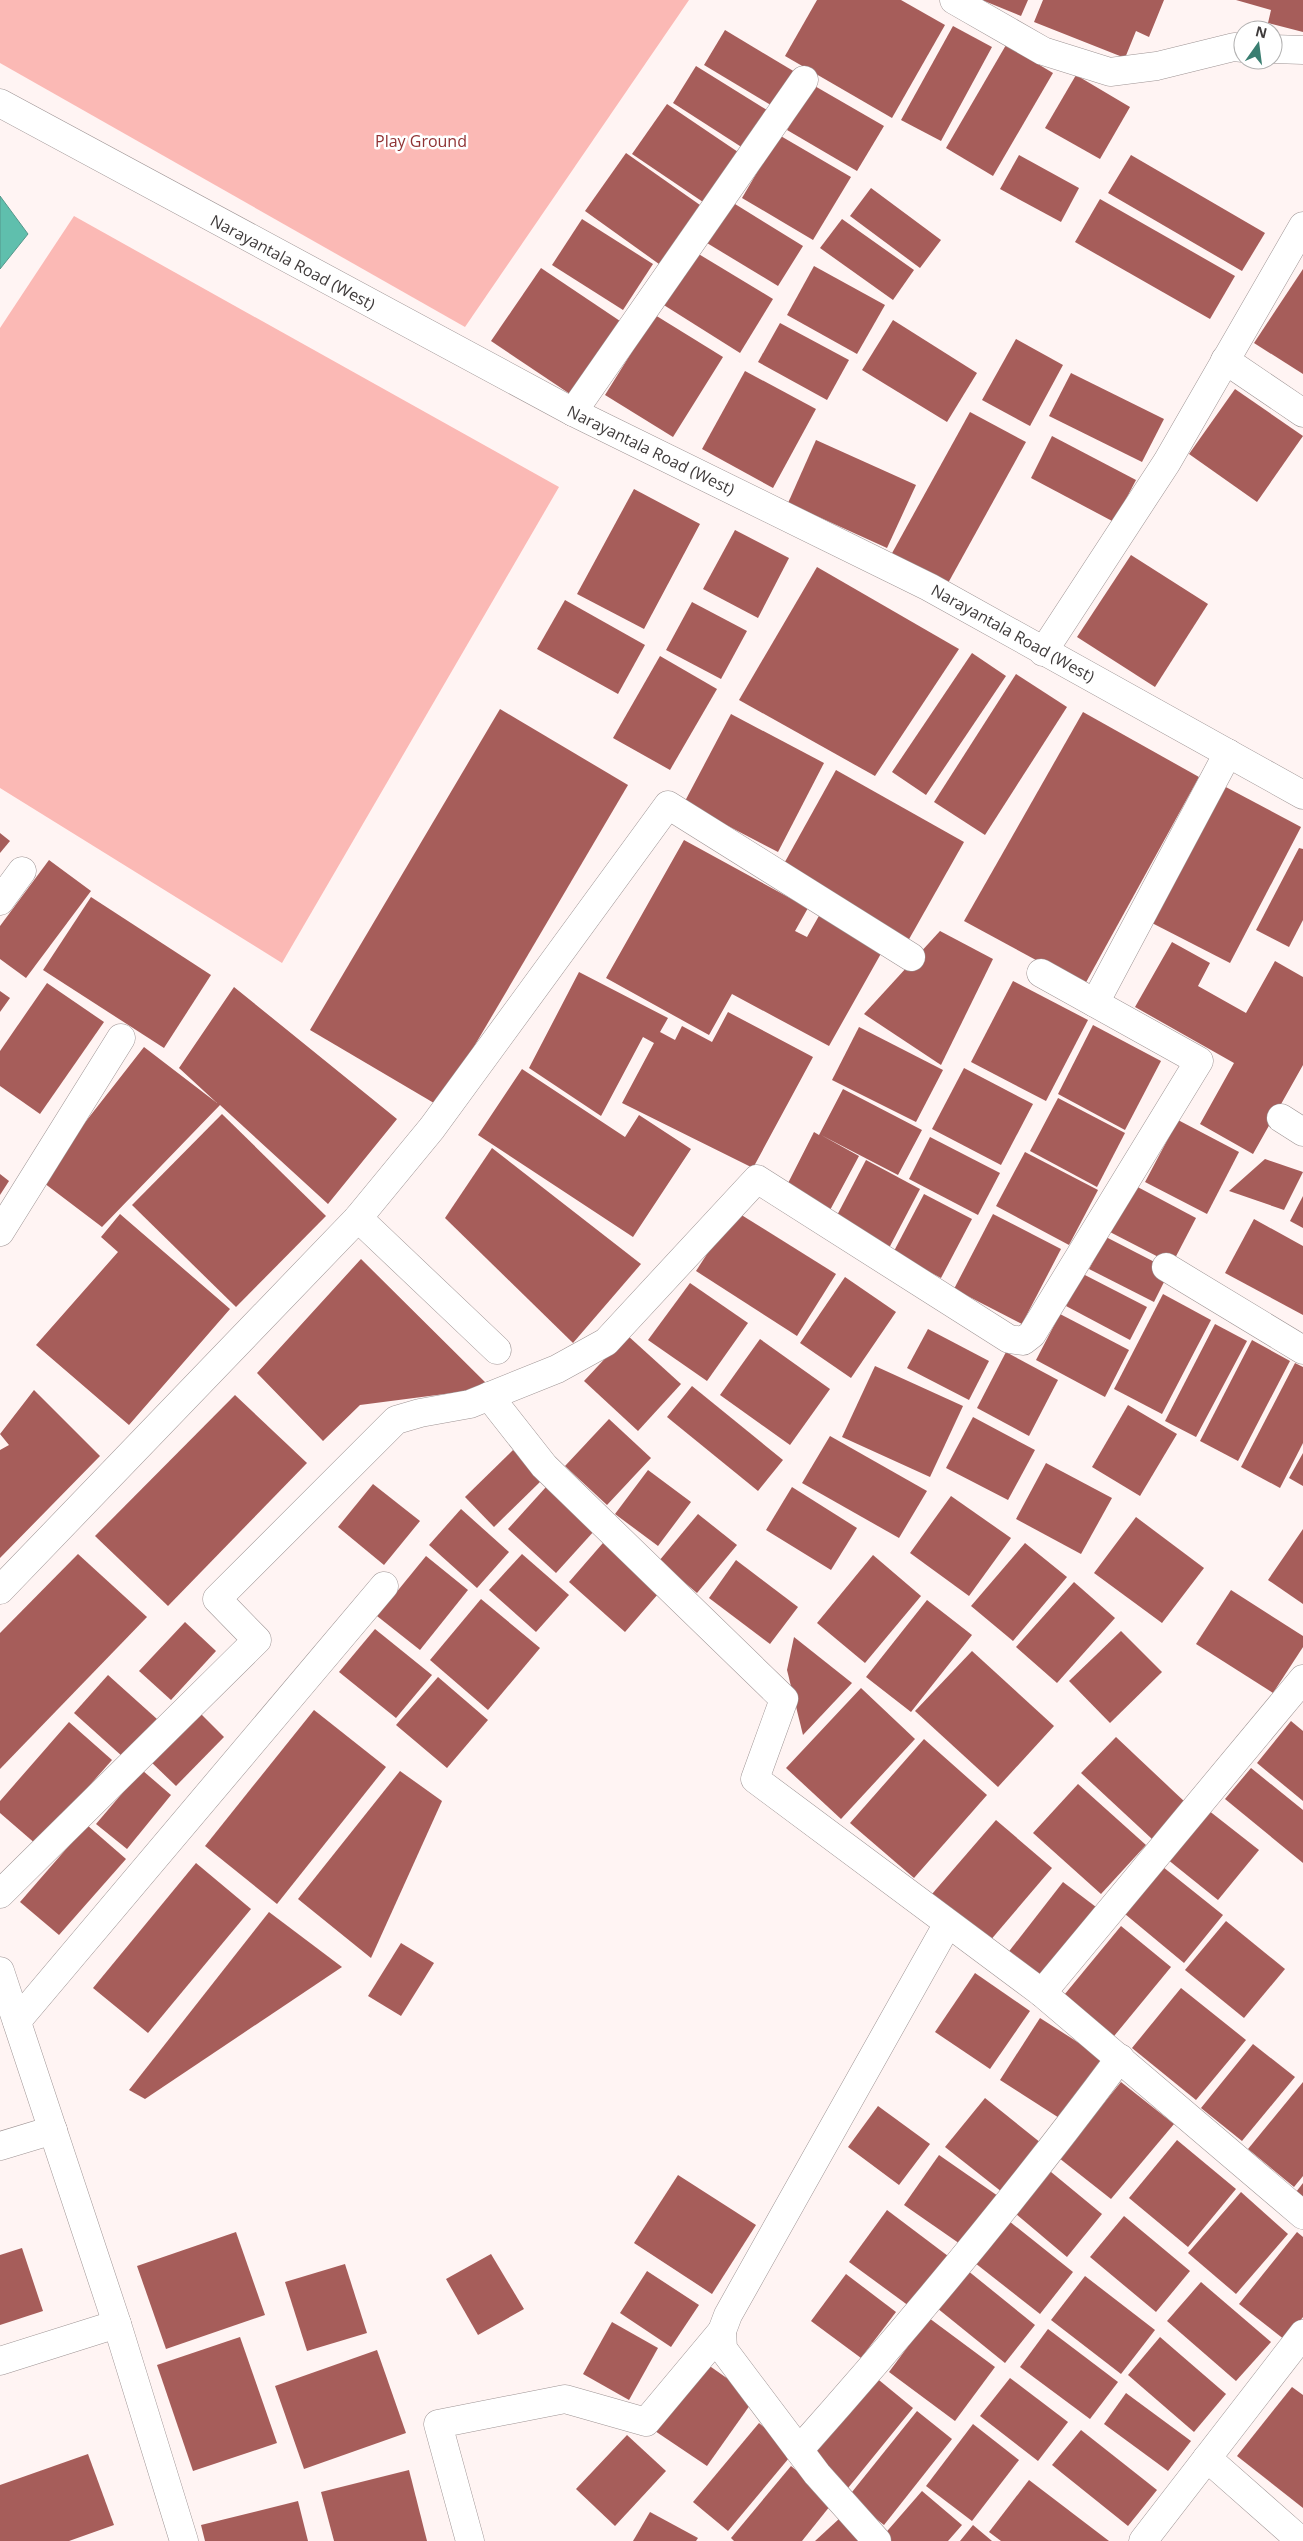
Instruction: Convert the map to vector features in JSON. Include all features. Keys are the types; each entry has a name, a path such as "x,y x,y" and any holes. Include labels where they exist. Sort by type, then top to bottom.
{"street":[{"path":"954,0 1043,51 1110,72 1157,66 1233,48"},
{"path":"1283,49 1303,50"},
{"path":"573,412 804,80"},
{"name":"Narayantala Road (West)","path":"0,103 573,412 929,587 1303,795"},
{"path":"1043,652 1167,462 1303,226"},
{"path":"1226,360 1303,413"},
{"path":"1095,1003 1228,753"},
{"path":"0,1590 358,1218 432,1128 668,805 911,957"},
{"path":"0,901 22,871"},
{"path":"0,1894 257,1640 217,1599 396,1420 420,1413 470,1404 557,1369 606,1342 757,1179 1009,1339 1023,1341 1040,1322 1198,1061 1041,973"},
{"path":"0,1232 121,1038"},
{"path":"358,1218 497,1350"},
{"path":"1166,1267 1303,1350"},
{"path":"489,1396 544,1466 784,1699 755,1779 1042,1993 1303,2215"},
{"path":"17,2021 384,1586"},
{"path":"1042,1993 1303,1679"},
{"path":"470,2541 438,2424 565,2400 646,2422 722,2332 728,2315 947,1924"},
{"path":"0,1970 117,2324 184,2541"},
{"path":"799,2450 886,2351 968,2253 1056,2144 1120,2058"},
{"path":"0,2146 53,2130"},
{"path":"0,2361 117,2324"},
{"path":"722,2332 723,2349 799,2450 877,2541"},
{"path":"1143,2541 1303,2334"},
{"path":"1207,2458 1301,2541"}],"green space":[{"name":"Play Ground","path":"0,0 689,0 465,327 0,63"},
{"path":"74,216 559,487 282,963 0,788 0,328"}],"shaded area":[{"path":"0,196 28,234 0,269"}],"building":[{"path":"817,0 901,0 945,25 892,118 785,56"},
{"path":"982,0 1028,0 1021,16"},
{"path":"1043,0 1164,0 1149,37 1136,31 1125,58 1034,22"},
{"path":"1236,0 1303,0 1303,32 1283,27 1283,20 1269,20 1271,10"},
{"path":"953,26 992,47 941,141 901,120"},
{"path":"725,30 795,72 774,107 704,65"},
{"path":"1006,45 1053,73 993,176 946,148"},
{"path":"696,66 767,110 743,148 673,103"},
{"path":"1076,75 1130,107 1100,159 1045,128"},
{"path":"813,85 884,126 857,171 787,130"},
{"path":"667,104 738,152 703,202 632,154"},
{"path":"779,135 851,177 813,240 742,198"},
{"path":"626,153 700,205 659,264 585,211"},
{"path":"1019,155 1079,188 1061,222 1000,189"},
{"path":"1131,155 1265,233 1242,271 1108,193"},
{"path":"871,188 941,240 920,268 850,216"},
{"path":"727,199 803,246 778,286 702,240"},
{"path":"1100,199 1235,276 1210,319 1075,242"},
{"path":"582,219 653,264 623,310 552,265"},
{"path":"842,219 914,270 893,300 820,248"},
{"path":"692,250 773,299 740,353 659,302"},
{"path":"814,266 885,305 857,354 787,315"},
{"path":"541,268 620,321 570,394 491,341"},
{"path":"1303,269 1303,374 1254,343"},
{"path":"655,315 723,357 673,437 605,395"},
{"path":"893,320 977,373 947,422 862,370"},
{"path":"780,323 849,360 827,400 758,362"},
{"path":"1016,339 1063,365 1030,426 982,400"},
{"path":"745,371 816,409 773,488 702,449"},
{"path":"1071,373 1164,419 1142,462 1049,416"},
{"path":"1235,389 1303,436 1257,502 1189,454"},
{"path":"970,412 1026,442 947,585 891,555"},
{"path":"1052,436 1136,480 1114,522 1031,478"},
{"path":"816,440 916,485 887,548 788,503"},
{"path":"634,489 700,524 644,629 577,594"},
{"path":"735,530 789,558 758,618 703,589"},
{"path":"1131,555 1208,604 1155,687 1077,637"},
{"path":"817,567 959,649 875,776 739,700"},
{"path":"565,600 645,645 618,694 537,649"},
{"path":"692,602 747,631 721,679 666,650"},
{"path":"972,653 1006,676 926,795 892,772"},
{"path":"660,656 717,689 670,770 613,738"},
{"path":"1016,674 1067,707 985,835 934,802"},
{"path":"500,709 628,785 439,1106 310,1030"},
{"path":"1083,712 1199,777 1084,986 964,921"},
{"path":"731,714 824,763 778,852 684,803"},
{"path":"836,770 964,842 908,941 781,869"},
{"path":"1222,785 1301,827 1230,963 1150,922"},
{"path":"0,833 10,841 0,853"},
{"path":"684,840 808,908 795,931 807,937 820,914 883,950 829,1046 732,994 709,1035 606,978"},
{"path":"1299,848 1303,849 1303,920 1289,947 1256,930"},
{"path":"49,860 91,891 26,978 0,959 0,926"},
{"path":"91,897 211,975 164,1048 43,970"},
{"path":"940,931 993,959 941,1065 864,1014"},
{"path":"1172,942 1210,963 1198,986 1246,1013 1275,961 1303,977 1303,1065 1253,1154 1200,1124 1234,1063 1135,1007"},
{"path":"579,972 668,1018 660,1032 675,1040 682,1026 712,1042 728,1012 813,1057 753,1168 622,1103 654,1043 643,1037 601,1116 529,1068"},
{"path":"1013,981 1088,1020 1046,1101 971,1062"},
{"path":"47,983 104,1022 40,1114 0,1086 0,1051"},
{"path":"234,987 397,1119 328,1204 220,1105 102,1227 40,1180 144,1047 217,1103 179,1068"},
{"path":"0,991 10,998 0,1012"},
{"path":"1093,1025 1161,1061 1125,1130 1058,1094"},
{"path":"859,1027 943,1070 916,1122 832,1080"},
{"path":"964,1068 1033,1104 1001,1165 932,1129"},
{"path":"522,1069 625,1137 639,1115 691,1149 633,1237 478,1135"},
{"path":"843,1089 922,1130 898,1175 821,1135 859,1156 829,1212 785,1189 814,1132 819,1135"},
{"path":"1058,1098 1125,1133 1097,1187 1030,1151"},
{"path":"222,1114 326,1216 236,1307 132,1205"},
{"path":"1178,1120 1239,1152 1207,1214 1145,1182"},
{"path":"930,1137 1000,1173 978,1215 909,1179"},
{"path":"492,1148 641,1264 573,1343 445,1218"},
{"path":"1025,1152 1098,1190 1069,1245 996,1206"},
{"path":"1265,1159 1303,1172 1284,1210 1229,1191"},
{"path":"866,1160 920,1189 888,1250 834,1221"},
{"path":"0,1174 9,1181 0,1195"},
{"path":"1132,1184 1196,1218 1172,1264 1108,1231"},
{"path":"924,1194 972,1219 941,1278 893,1253"},
{"path":"1303,1196 1303,1228 1290,1221"},
{"path":"735,1211 836,1274 797,1336 696,1271"},
{"path":"120,1214 230,1309 129,1425 36,1345 118,1252 101,1237"},
{"path":"993,1214 1061,1249 1022,1324 954,1289"},
{"path":"1254,1219 1303,1246 1303,1315 1225,1273"},
{"path":"1106,1237 1170,1270 1154,1302 1089,1269"},
{"path":"361,1259 491,1388 360,1405 323,1441 257,1373"},
{"path":"1083,1274 1147,1307 1130,1340 1066,1306"},
{"path":"845,1277 896,1312 851,1378 800,1343"},
{"path":"690,1283 748,1323 707,1381 648,1340"},
{"path":"1163,1294 1211,1320 1162,1414 1114,1389"},
{"path":"1060,1314 1129,1350 1105,1397 1036,1360"},
{"path":"1215,1324 1247,1341 1196,1437 1165,1421"},
{"path":"928,1329 989,1361 969,1400 907,1368"},
{"path":"627,1335 681,1384 638,1431 584,1381"},
{"path":"760,1339 830,1389 790,1445 720,1395"},
{"path":"1252,1340 1290,1361 1238,1461 1200,1441"},
{"path":"1006,1352 1058,1380 1029,1436 977,1408"},
{"path":"1295,1363 1303,1367 1303,1443 1280,1488 1241,1467"},
{"path":"875,1366 963,1406 930,1477 842,1437"},
{"path":"692,1386 783,1460 758,1491 667,1417"},
{"path":"34,1390 100,1456 0,1558 0,1450 9,1445 0,1434"},
{"path":"235,1395 307,1463 168,1606 95,1536"},
{"path":"1128,1405 1177,1434 1140,1496 1092,1467"},
{"path":"973,1417 1035,1450 1008,1500 946,1468"},
{"path":"609,1419 651,1458 607,1505 565,1466"},
{"path":"830,1436 927,1491 899,1538 802,1483"},
{"path":"513,1450 542,1480 494,1527 465,1497"},
{"path":"1303,1453 1303,1486 1289,1478"},
{"path":"1046,1463 1112,1498 1081,1554 1016,1519"},
{"path":"648,1470 691,1502 658,1546 615,1514"},
{"path":"373,1484 420,1521 384,1565 338,1527"},
{"path":"546,1487 595,1530 556,1573 508,1529"},
{"path":"792,1487 857,1528 831,1570 766,1530"},
{"path":"951,1496 1011,1538 969,1596 910,1553"},
{"path":"461,1509 509,1552 477,1588 429,1545"},
{"path":"698,1514 737,1545 697,1593 659,1561"},
{"path":"1136,1517 1204,1568 1162,1623 1094,1573"},
{"path":"1303,1529 1303,1604 1268,1580"},
{"path":"609,1536 665,1586 625,1632 569,1582"},
{"path":"1025,1543 1067,1577 1013,1641 971,1606"},
{"path":"78,1554 147,1617 0,1769 0,1633"},
{"path":"522,1554 569,1595 536,1632 489,1590"},
{"path":"873,1555 921,1596 865,1663 817,1623"},
{"path":"426,1556 468,1590 420,1650 377,1616"},
{"path":"736,1560 798,1607 770,1644 709,1598"},
{"path":"1074,1582 1115,1618 1057,1683 1016,1647"},
{"path":"1231,1590 1303,1636 1303,1647 1273,1693 1196,1644"},
{"path":"481,1599 540,1648 488,1710 430,1660"},
{"path":"927,1600 972,1635 911,1712 866,1677"},
{"path":"185,1622 216,1651 171,1700 139,1671"},
{"path":"375,1629 432,1675 396,1718 339,1672"},
{"path":"1121,1631 1162,1672 1110,1723 1069,1681"},
{"path":"794,1637 852,1683 803,1735 787,1670"},
{"path":"972,1651 1054,1726 998,1787 915,1711"},
{"path":"108,1675 157,1719 123,1757 74,1713"},
{"path":"438,1677 488,1720 447,1768 396,1725"},
{"path":"861,1688 915,1739 841,1819 786,1768"},
{"path":"197,1710 224,1737 176,1786 148,1759"},
{"path":"314,1710 386,1767 277,1904 205,1846"},
{"path":"1291,1721 1303,1731 1303,1801 1257,1763"},
{"path":"69,1722 112,1760 37,1845 0,1813 0,1801"},
{"path":"1116,1737 1186,1803 1152,1839 1081,1773"},
{"path":"924,1739 987,1795 914,1878 850,1823"},
{"path":"1251,1768 1303,1810 1303,1863 1225,1799"},
{"path":"142,1770 171,1795 127,1849 96,1824"},
{"path":"400,1771 442,1801 371,1958 298,1899"},
{"path":"1078,1784 1146,1845 1101,1894 1033,1833"},
{"path":"1208,1810 1259,1850 1218,1900 1167,1859"},
{"path":"996,1820 1052,1868 989,1942 932,1894"},
{"path":"87,1825 126,1859 59,1935 20,1902"},
{"path":"196,1863 251,1909 148,2033 93,1988"},
{"path":"1163,1867 1223,1915 1184,1963 1125,1914"},
{"path":"1063,1882 1096,1907 1040,1979 1007,1954"},
{"path":"269,1912 342,1967 145,2099 129,2090"},
{"path":"1226,1921 1285,1969 1244,2018 1185,1970"},
{"path":"1121,1926 1171,1967 1110,2041 1060,2000"},
{"path":"401,1943 434,1963 401,2016 368,1996"},
{"path":"975,1973 1030,2011 990,2069 935,2032"},
{"path":"1181,1988 1246,2040 1196,2100 1132,2048"},
{"path":"1040,2018 1107,2061 1067,2123 1000,2080"},
{"path":"1253,2044 1295,2077 1242,2141 1201,2108"},
{"path":"1121,2082 1174,2124 1111,2199 1059,2158"},
{"path":"1303,2082 1303,2176 1294,2187 1248,2149"},
{"path":"985,2098 1041,2143 1002,2192 945,2147"},
{"path":"878,2106 930,2144 899,2185 848,2147"},
{"path":"1177,2140 1236,2189 1188,2247 1129,2198"},
{"path":"939,2155 998,2196 963,2246 904,2205"},
{"path":"1045,2167 1102,2214 1067,2257 1010,2209"},
{"path":"678,2175 756,2225 712,2294 634,2243"},
{"path":"1303,2183 1303,2197 1296,2192"},
{"path":"1241,2192 1288,2234 1236,2294 1188,2253"},
{"path":"887,2210 948,2256 909,2306 849,2262"},
{"path":"1124,2216 1190,2271 1156,2312 1090,2257"},
{"path":"1009,2221 1073,2272 1040,2314 975,2263"},
{"path":"236,2232 265,2315 166,2349 137,2266"},
{"path":"1297,2232 1303,2237 1303,2317 1285,2340 1239,2304"},
{"path":"22,2248 43,2311 0,2325 0,2255"},
{"path":"491,2254 524,2309 478,2335 446,2279"},
{"path":"345,2264 367,2333 307,2351 285,2282"},
{"path":"967,2270 1035,2325 1005,2363 937,2308"},
{"path":"647,2271 699,2305 671,2347 620,2313"},
{"path":"846,2274 896,2312 861,2358 811,2321"},
{"path":"1085,2276 1155,2330 1121,2374 1051,2320"},
{"path":"1201,2282 1271,2342 1236,2381 1167,2321"},
{"path":"929,2318 995,2367 955,2421 889,2372"},
{"path":"612,2322 658,2348 629,2400 583,2374"},
{"path":"1048,2329 1118,2382 1090,2419 1020,2367"},
{"path":"240,2337 277,2443 193,2471 157,2365"},
{"path":"1160,2337 1226,2394 1194,2432 1128,2375"},
{"path":"377,2350 406,2433 304,2469 275,2386"},
{"path":"704,2362 755,2398 707,2466 655,2431"},
{"path":"874,2376 913,2408 848,2488 809,2457"},
{"path":"1010,2378 1068,2422 1038,2461 980,2416"},
{"path":"1292,2387 1303,2395 1303,2508 1237,2456"},
{"path":"1126,2393 1191,2441 1168,2471 1104,2424"},
{"path":"917,2411 952,2439 884,2525 848,2497"},
{"path":"759,2423 794,2452 728,2531 693,2502"},
{"path":"973,2424 1019,2460 972,2521 926,2486"},
{"path":"1081,2430 1157,2490 1128,2526 1052,2465"},
{"path":"627,2435 666,2471 615,2526 576,2489"},
{"path":"88,2454 114,2525 69,2541 0,2541 0,2485"},
{"path":"791,2466 834,2501 802,2541 734,2541 731,2538"},
{"path":"409,2470 427,2541 334,2541 321,2492"},
{"path":"1029,2480 1109,2541 1001,2541 989,2532"},
{"path":"922,2491 962,2525 948,2541 886,2541 882,2537"},
{"path":"298,2501 308,2541 205,2541 201,2525"},
{"path":"650,2512 698,2538 696,2541 633,2541"},
{"path":"840,2518 862,2541 815,2541"},
{"path":"973,2525 992,2541 960,2541"}]}
